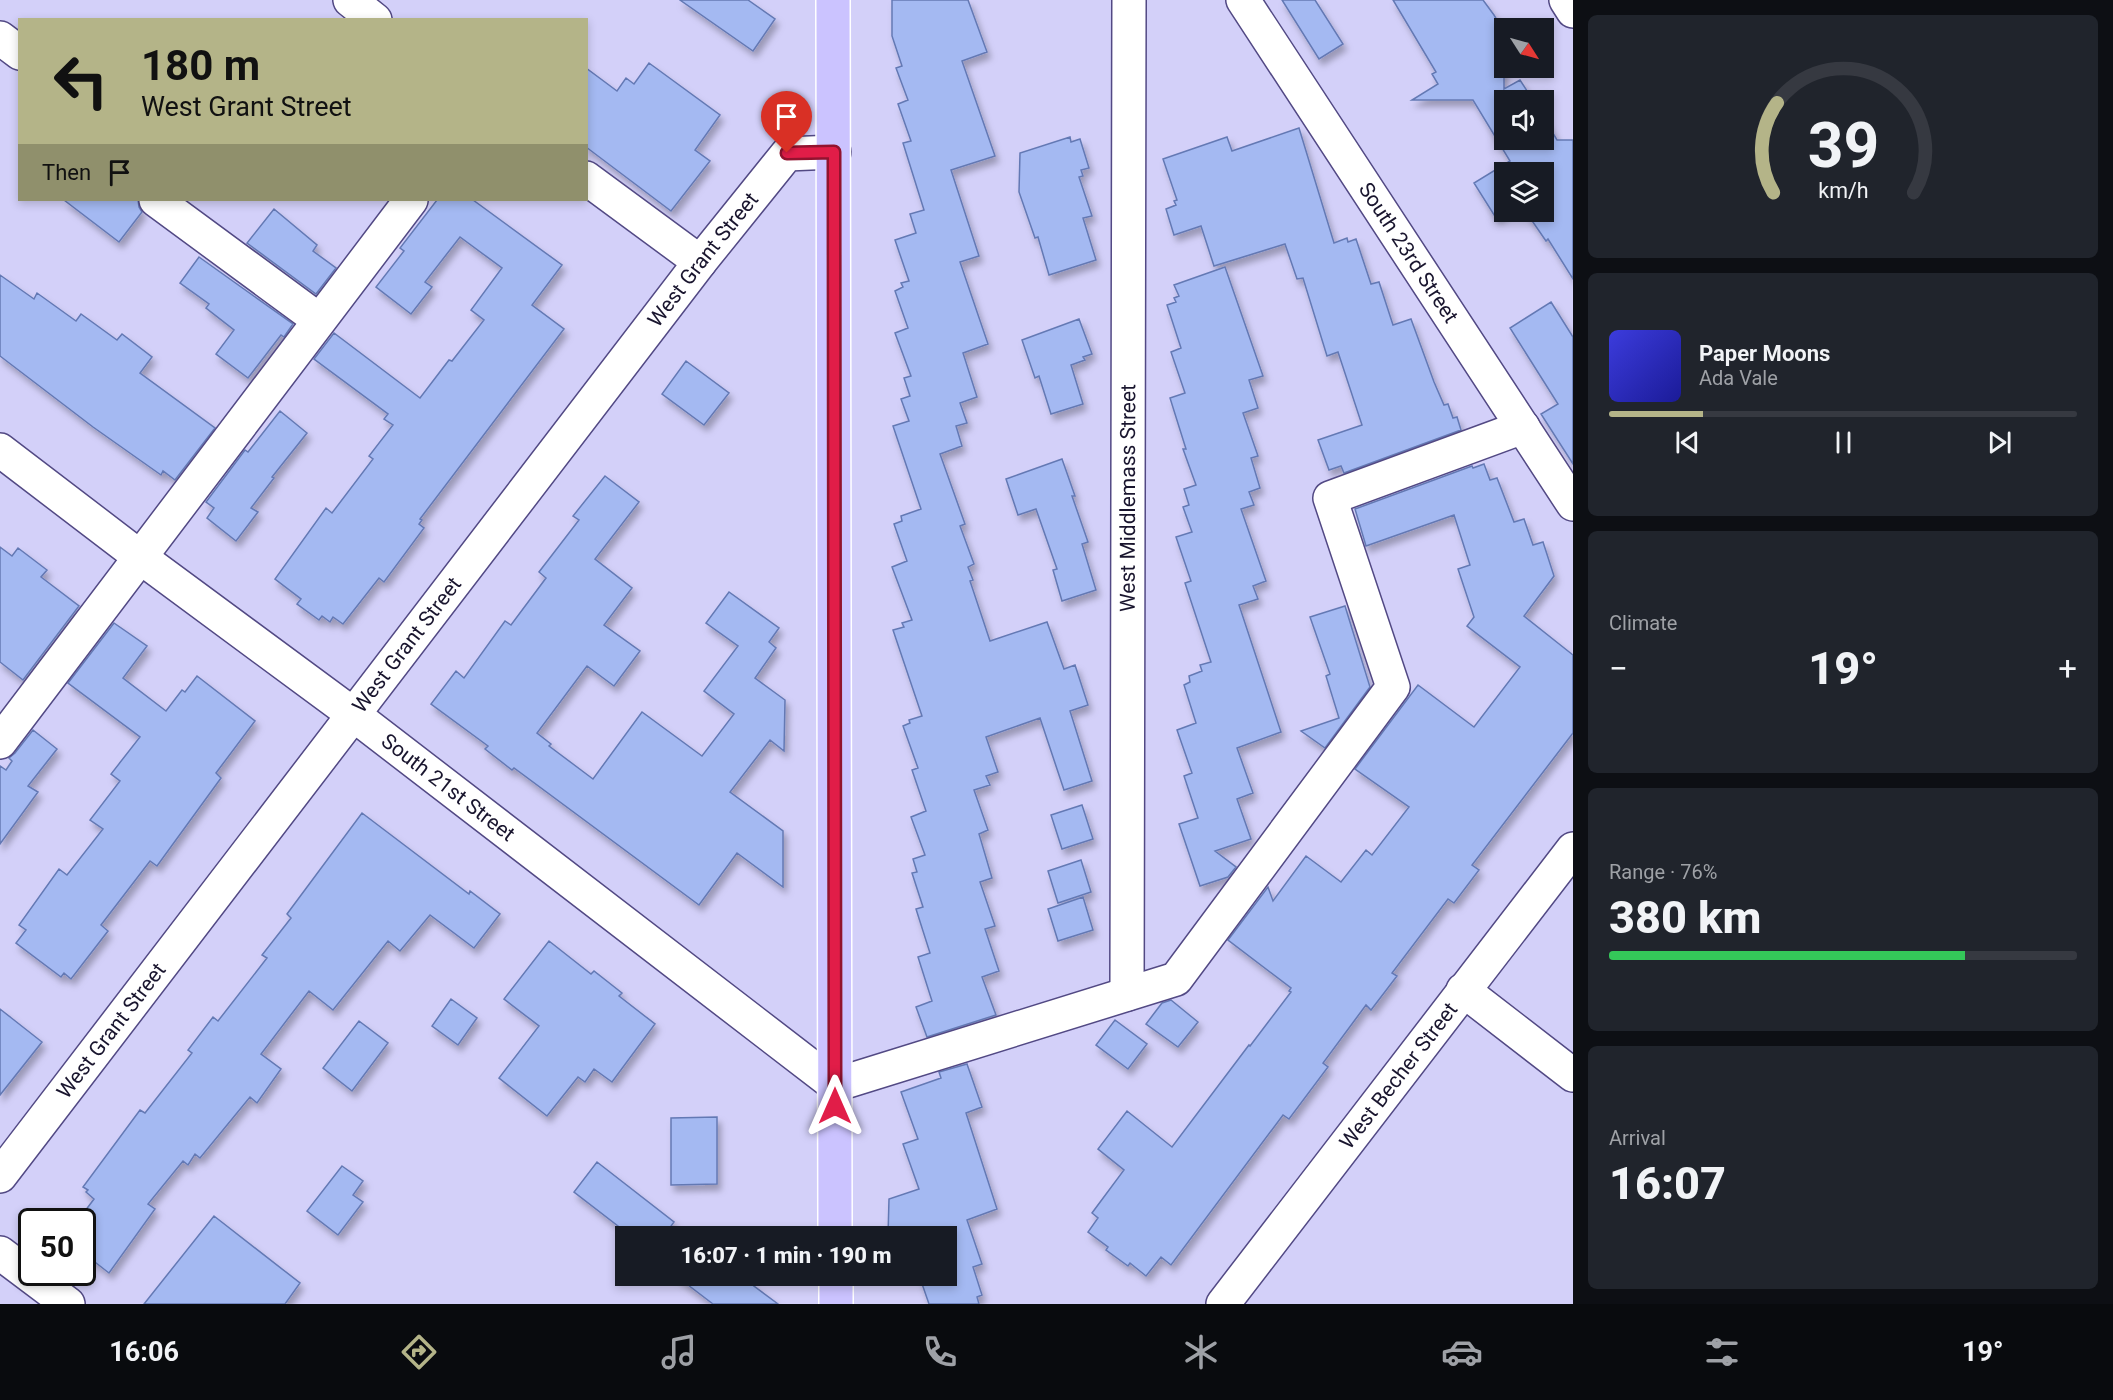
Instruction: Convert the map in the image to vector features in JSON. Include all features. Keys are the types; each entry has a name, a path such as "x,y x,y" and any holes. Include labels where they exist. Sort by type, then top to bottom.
{"main road":[{"path":"833,0 836,1226"},
{"path":"836,1286 836,1304"}],"street":[{"path":"350,0 372,18"},
{"name":"West Middlemass Street","path":"1127,994 1129,0"},
{"name":"South 23rd Street","path":"1243,0 1573,504"},
{"path":"1566,0 1573,11"},
{"path":"0,38 18,52"},
{"name":"West Grant Street","path":"0,1176 700,262 787,153 834,152"},
{"path":"588,179 700,262"},
{"path":"157,201 319,320"},
{"path":"0,742 410,201"},
{"path":"835,1085 1176,979 1393,687 1330,498 1523,427"},
{"name":"South 21st Street","path":"0,450 354,715 835,1085"},
{"name":"West Becher Street","path":"1223,1304 1573,849"},
{"path":"1463,990 1573,1075"},
{"path":"0,1253 68,1304"}],"building":[{"path":"680,0 748,0 775,19 753,51"},
{"path":"892,0 968,0 987,52 962,61 995,156 951,170 979,256 960,262 988,344 963,353 977,397 960,403 967,423 956,426 962,446 940,454 965,524 960,526 974,564 968,567 973,580 970,581 990,641 1047,622 1064,669 1075,665 1088,705 1070,711 1092,781 1064,790 1040,718 986,737 998,772 986,776 990,785 974,790 988,830 979,834 992,878 980,882 995,926 985,929 999,971 982,977 996,1015 927,1037 916,1007 932,1001 918,957 930,953 916,909 923,907 912,873 917,872 913,859 925,855 911,817 926,811 912,770 918,768 903,726 910,723 909,720 922,716 893,630 904,627 902,623 912,620 892,567 907,561 894,524 902,521 901,516 921,509 893,426 909,421 901,399 910,396 904,378 911,376 895,333 908,328 895,291 903,287 901,283 909,281 895,240 916,233 910,214 924,210 903,143 911,141 898,104 908,100 896,68 902,66 892,36"},
{"path":"1282,0 1315,0 1343,44 1319,59"},
{"path":"1393,0 1483,0 1496,18 1494,78 1504,78 1504,89 1520,80 1526,90 1494,90 1494,135 1473,100 1412,100 1438,84 1432,74 1436,72"},
{"path":"649,63 720,115 695,150 710,161 671,211 588,149 588,69 617,91 626,78 634,84"},
{"path":"1299,128 1334,243 1347,238 1348,242 1356,239 1371,284 1379,282 1393,325 1411,319 1444,405 1448,404 1453,418 1457,417 1461,430 1344,473 1341,466 1329,470 1318,440 1362,425 1338,352 1327,356 1303,278 1297,279 1285,244 1214,266 1201,226 1174,235 1166,209 1176,205 1174,201 1177,200 1163,159 1227,137 1232,151"},
{"path":"1554,135 1557,140 1573,140 1573,279 1548,239 1546,241 1533,222 1554,222 1554,162 1508,162 1510,161 1503,150 1554,150"},
{"path":"1070,137 1071,142 1080,139 1089,168 1081,170 1083,176 1079,177 1092,216 1083,218 1096,260 1049,275 1038,237 1035,238 1019,192 1020,153"},
{"path":"1494,171 1494,215 1474,183"},
{"path":"65,201 138,201 142,212 119,242"},
{"path":"436,201 474,201 562,265 532,305 564,329 420,519 422,520 419,524 424,528 384,582 379,578 343,624 333,617 330,622 322,616 319,620 297,604 301,599 275,579 326,508 332,513 373,459 369,456 393,425 384,419 388,414 314,359 334,333 420,398 484,320 471,310 502,268 460,237 425,282 432,287 411,314 376,287 404,251 400,248"},
{"path":"274,209 317,245 313,251 336,268 316,294 247,243"},
{"path":"199,257 293,324 284,337 281,335 248,378 216,354 234,330 206,308 209,304 180,283"},
{"path":"1225,267 1263,376 1249,380 1258,408 1243,413 1258,456 1251,458 1260,488 1249,492 1254,505 1241,509 1266,581 1253,586 1258,599 1239,605 1281,732 1237,748 1253,793 1237,799 1251,839 1215,851 1236,867 1228,877 1200,886 1179,824 1198,818 1184,776 1192,773 1177,730 1196,723 1184,685 1190,682 1189,676 1202,671 1200,665 1211,662 1185,583 1191,581 1176,537 1192,532 1183,507 1189,505 1184,489 1196,485 1183,449 1186,449 1170,398 1185,393 1171,352 1181,348 1167,305 1176,302 1174,298 1179,296 1174,285"},
{"path":"0,275 34,299 37,293 76,321 81,314 117,340 122,334 152,357 140,373 215,428 175,480 163,471 161,475 93,427 0,356"},
{"path":"1551,302 1573,337 1573,464 1541,414 1558,404 1510,328"},
{"path":"1079,319 1092,354 1083,357 1085,360 1071,365 1083,404 1051,414 1039,376 1035,378 1022,340"},
{"path":"686,361 729,393 704,425 662,394"},
{"path":"280,411 307,433 251,508 258,512 236,541 207,518 214,508 206,502 245,450 248,452"},
{"path":"1062,459 1088,542 1082,544 1096,590 1062,601 1053,570 1057,569 1036,509 1018,515 1006,479"},
{"path":"1484,464 1490,480 1497,478 1514,522 1524,519 1533,545 1543,542 1554,576 1524,616 1573,655 1573,733 1472,865 1479,870 1454,903 1448,899 1392,973 1397,976 1371,1010 1366,1005 1323,1063 1328,1067 1289,1119 1283,1115 1171,1265 1161,1257 1146,1276 1130,1263 1128,1266 1106,1250 1108,1247 1088,1232 1098,1218 1092,1213 1124,1170 1098,1149 1127,1111 1172,1147 1291,992 1289,991 1291,988 1228,940 1268,887 1273,901 1306,856 1341,882 1366,850 1372,855 1409,807 1355,769 1418,685 1474,727 1520,667 1467,626 1474,617 1458,569 1470,565 1454,515 1366,546 1355,509 1472,466 1473,468"},
{"path":"605,476 639,502 595,559 632,588 604,625 640,651 614,686 587,666 537,733 551,744 549,746 593,779 642,712 702,756 734,714 704,691 738,646 706,623 729,592 779,628 769,642 776,648 755,678 785,700 784,751 770,740 730,792 783,831 783,887 737,853 699,905 514,768 512,770 485,749 488,746 431,704 456,671 464,678 505,621 511,625 546,578 539,572 579,520 573,516"},
{"path":"0,547 12,556 18,548 47,570 41,577 79,606 23,680 0,662"},
{"path":"1345,606 1370,687 1325,748 1301,731 1339,718 1326,676 1330,674 1310,617"},
{"path":"114,623 147,646 123,678 166,711 182,690 185,692 197,676 255,721 216,773 221,778 157,866 150,861 101,925 108,931 71,979 64,973 61,977 16,943 26,930 19,925 59,869 67,875 103,829 90,820 120,781 111,774 140,737 68,683"},
{"path":"33,730 57,749 28,786 38,792 0,844 0,766 6,770 12,761 9,758"},
{"path":"1082,805 1093,839 1062,849 1051,815"},
{"path":"362,813 469,894 470,891 500,914 474,948 430,915 400,951 388,941 333,1010 309,991 261,1054 281,1069 257,1103 250,1097 200,1158 195,1154 188,1165 183,1161 148,1204 155,1209 109,1273 96,1263 96,1208 87,1208 94,1199 83,1187 140,1110 145,1113 192,1053 188,1050 213,1017 218,1021 267,958 262,955 291,918 287,914"},
{"path":"1081,860 1091,892 1058,903 1048,871"},
{"path":"1083,897 1093,930 1058,941 1048,909"},
{"path":"549,941 591,974 594,971 622,993 619,996 655,1024 612,1082 594,1069 585,1082 578,1077 547,1116 499,1078 539,1026 504,999"},
{"path":"451,999 477,1018 458,1045 432,1026"},
{"path":"1171,1000 1198,1022 1178,1047 1146,1024 1162,1003"},
{"path":"0,1009 42,1042 0,1095"},
{"path":"1115,1020 1147,1044 1128,1069 1096,1045"},
{"path":"359,1021 388,1043 352,1091 323,1068"},
{"path":"967,1064 982,1107 966,1113 997,1209 967,1220 982,1264 973,1267 982,1295 977,1297 979,1304 929,1304 923,1286 957,1286 957,1226 888,1226 889,1199 919,1189 903,1144 918,1139 901,1092 941,1078 939,1072"},
{"path":"717,1117 717,1184 671,1185 671,1118"},
{"path":"597,1162 674,1222 671,1226 618,1226 574,1192"},
{"path":"342,1166 363,1181 353,1195 363,1202 338,1235 307,1211"},
{"path":"214,1216 300,1283 285,1304 144,1304"},
{"path":"689,1286 754,1286 778,1304 713,1304"}],"route":[{"path":"787,153 834,152 835,1106"}]}
